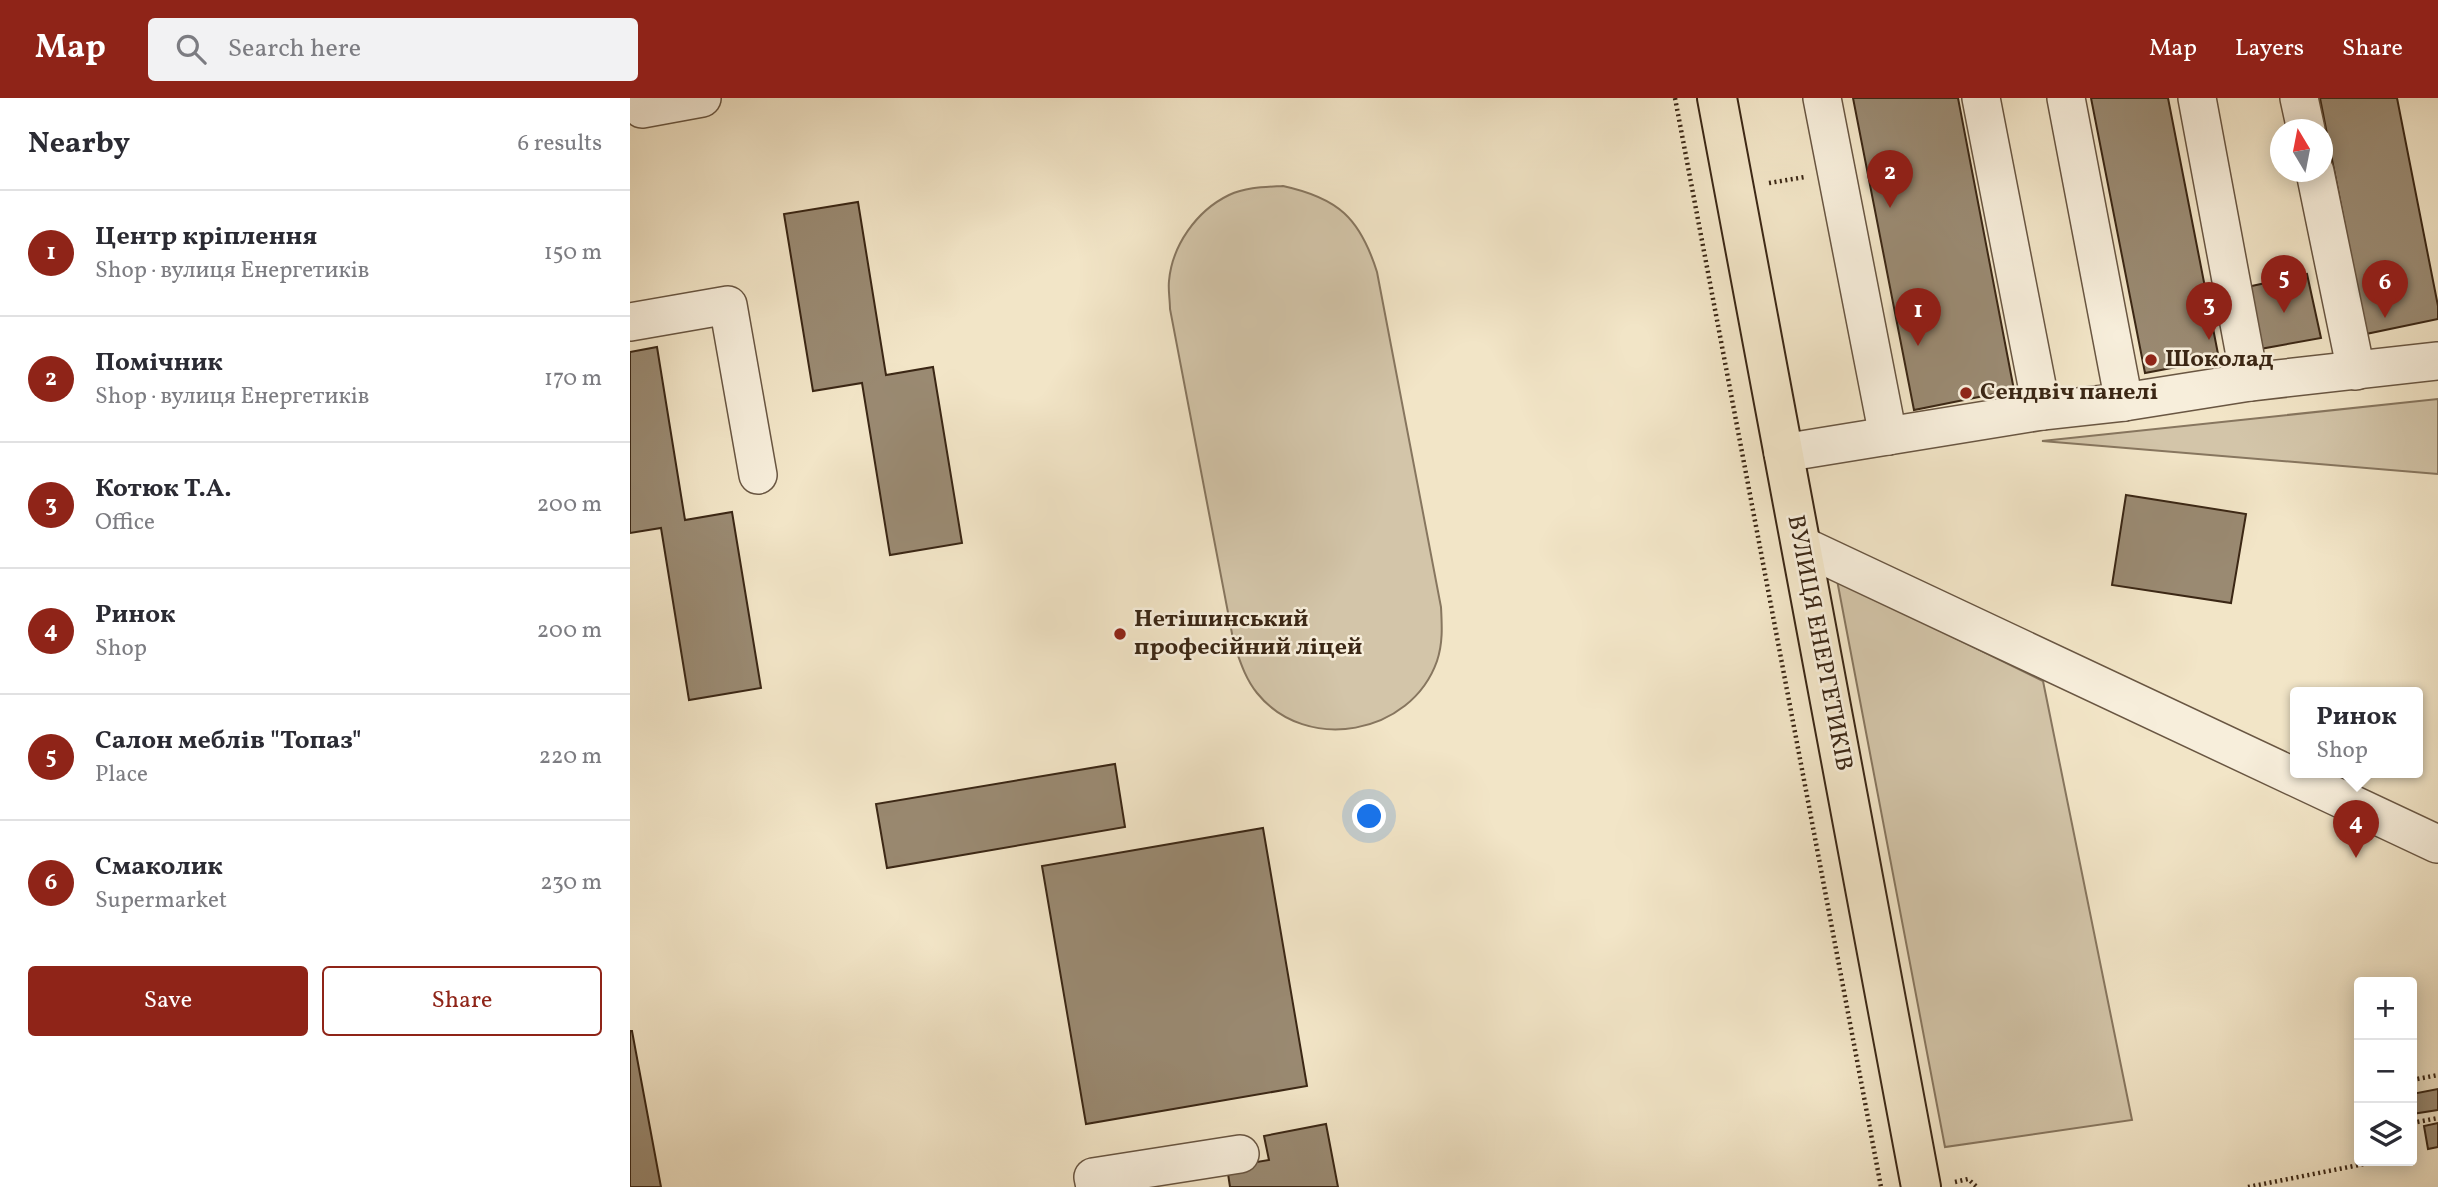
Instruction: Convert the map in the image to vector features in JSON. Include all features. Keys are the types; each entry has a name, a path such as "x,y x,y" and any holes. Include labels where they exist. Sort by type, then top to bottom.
{"main road":[{"name":"ВУЛИЦЯ ЕНЕРГЕТИКІВ","path":"1717,98 1921,1187"}],"lane":[{"path":"642,108 702,98"},
{"path":"1822,98 1888,436"},
{"path":"1981,98 2042,411"},
{"path":"2066,98 2124,402"},
{"path":"2197,98 2250,382"},
{"path":"2299,98 2304,119"},
{"path":"2317,182 2356,372"},
{"path":"630,322 728,305 758,475"},
{"path":"1783,453 2042,411 2124,402 2250,382 2438,362"},
{"path":"1801,545 2290,775"},
{"path":"2297,778 2437,844"},
{"path":"1095,1187 1093,1177 1240,1154"}],"path":[{"path":"1675,98 1881,1187"},
{"path":"2417,1079 2438,1075"},
{"path":"2417,1122 2438,1118"},
{"path":"2248,1187 2354,1166"}],"shaded area":[{"path":"1283,186 1318,197 1344,213 1363,237 1370,253 1377,272 1441,607 1442,634 1439,654 1424,686 1405,706 1382,720 1356,728 1329,729 1302,724 1278,712 1257,693 1243,669 1234,644 1170,309 1171,268 1181,243 1196,220 1217,202 1235,192"},
{"path":"2438,399 2438,474 2042,441"},
{"path":"1837,580 2043,681 2132,1120 1945,1147"}],"building":[{"path":"1853,98 1958,98 2014,390 1914,410"},
{"path":"2091,98 2168,98 2219,359 2145,373"},
{"path":"2320,98 2397,98 2438,306 2438,319 2366,334 2333,165 2333,119 2324,119"},
{"path":"858,202 886,375 933,367 962,543 890,555 862,383 813,391 784,214"},
{"path":"2307,274 2321,338 2260,349 2247,287"},
{"path":"657,347 685,520 732,512 761,688 689,700 661,528 630,533 630,352"},
{"path":"2126,495 2246,514 2231,603 2112,585"},
{"path":"1115,764 1125,827 887,868 876,804"},
{"path":"1263,828 1307,1086 1086,1124 1042,866"},
{"path":"632,1031 661,1187 630,1187"},
{"path":"2438,1089 2438,1110 2417,1113 2417,1093"},
{"path":"2438,1123 2438,1147 2428,1149 2424,1126"},
{"path":"1326,1124 1338,1187 1230,1187 1227,1167 1269,1160 1264,1136"}],"place":[{"name":"Помічник","path":"1890,208"},
{"name":"Салон меблів \"Топаз\"","path":"2284,313"},
{"name":"Смаколик","path":"2385,318"},
{"name":"Котюк Т.А.","path":"2209,340"},
{"name":"Центр кріплення","path":"1918,346"},
{"name":"Шоколад","path":"2151,360"},
{"name":"Сендвіч панелі","path":"1966,393"},
{"name":"Нетішинський професійний ліцей","path":"1120,634"},
{"name":"Ринок","path":"2356,858"}]}
